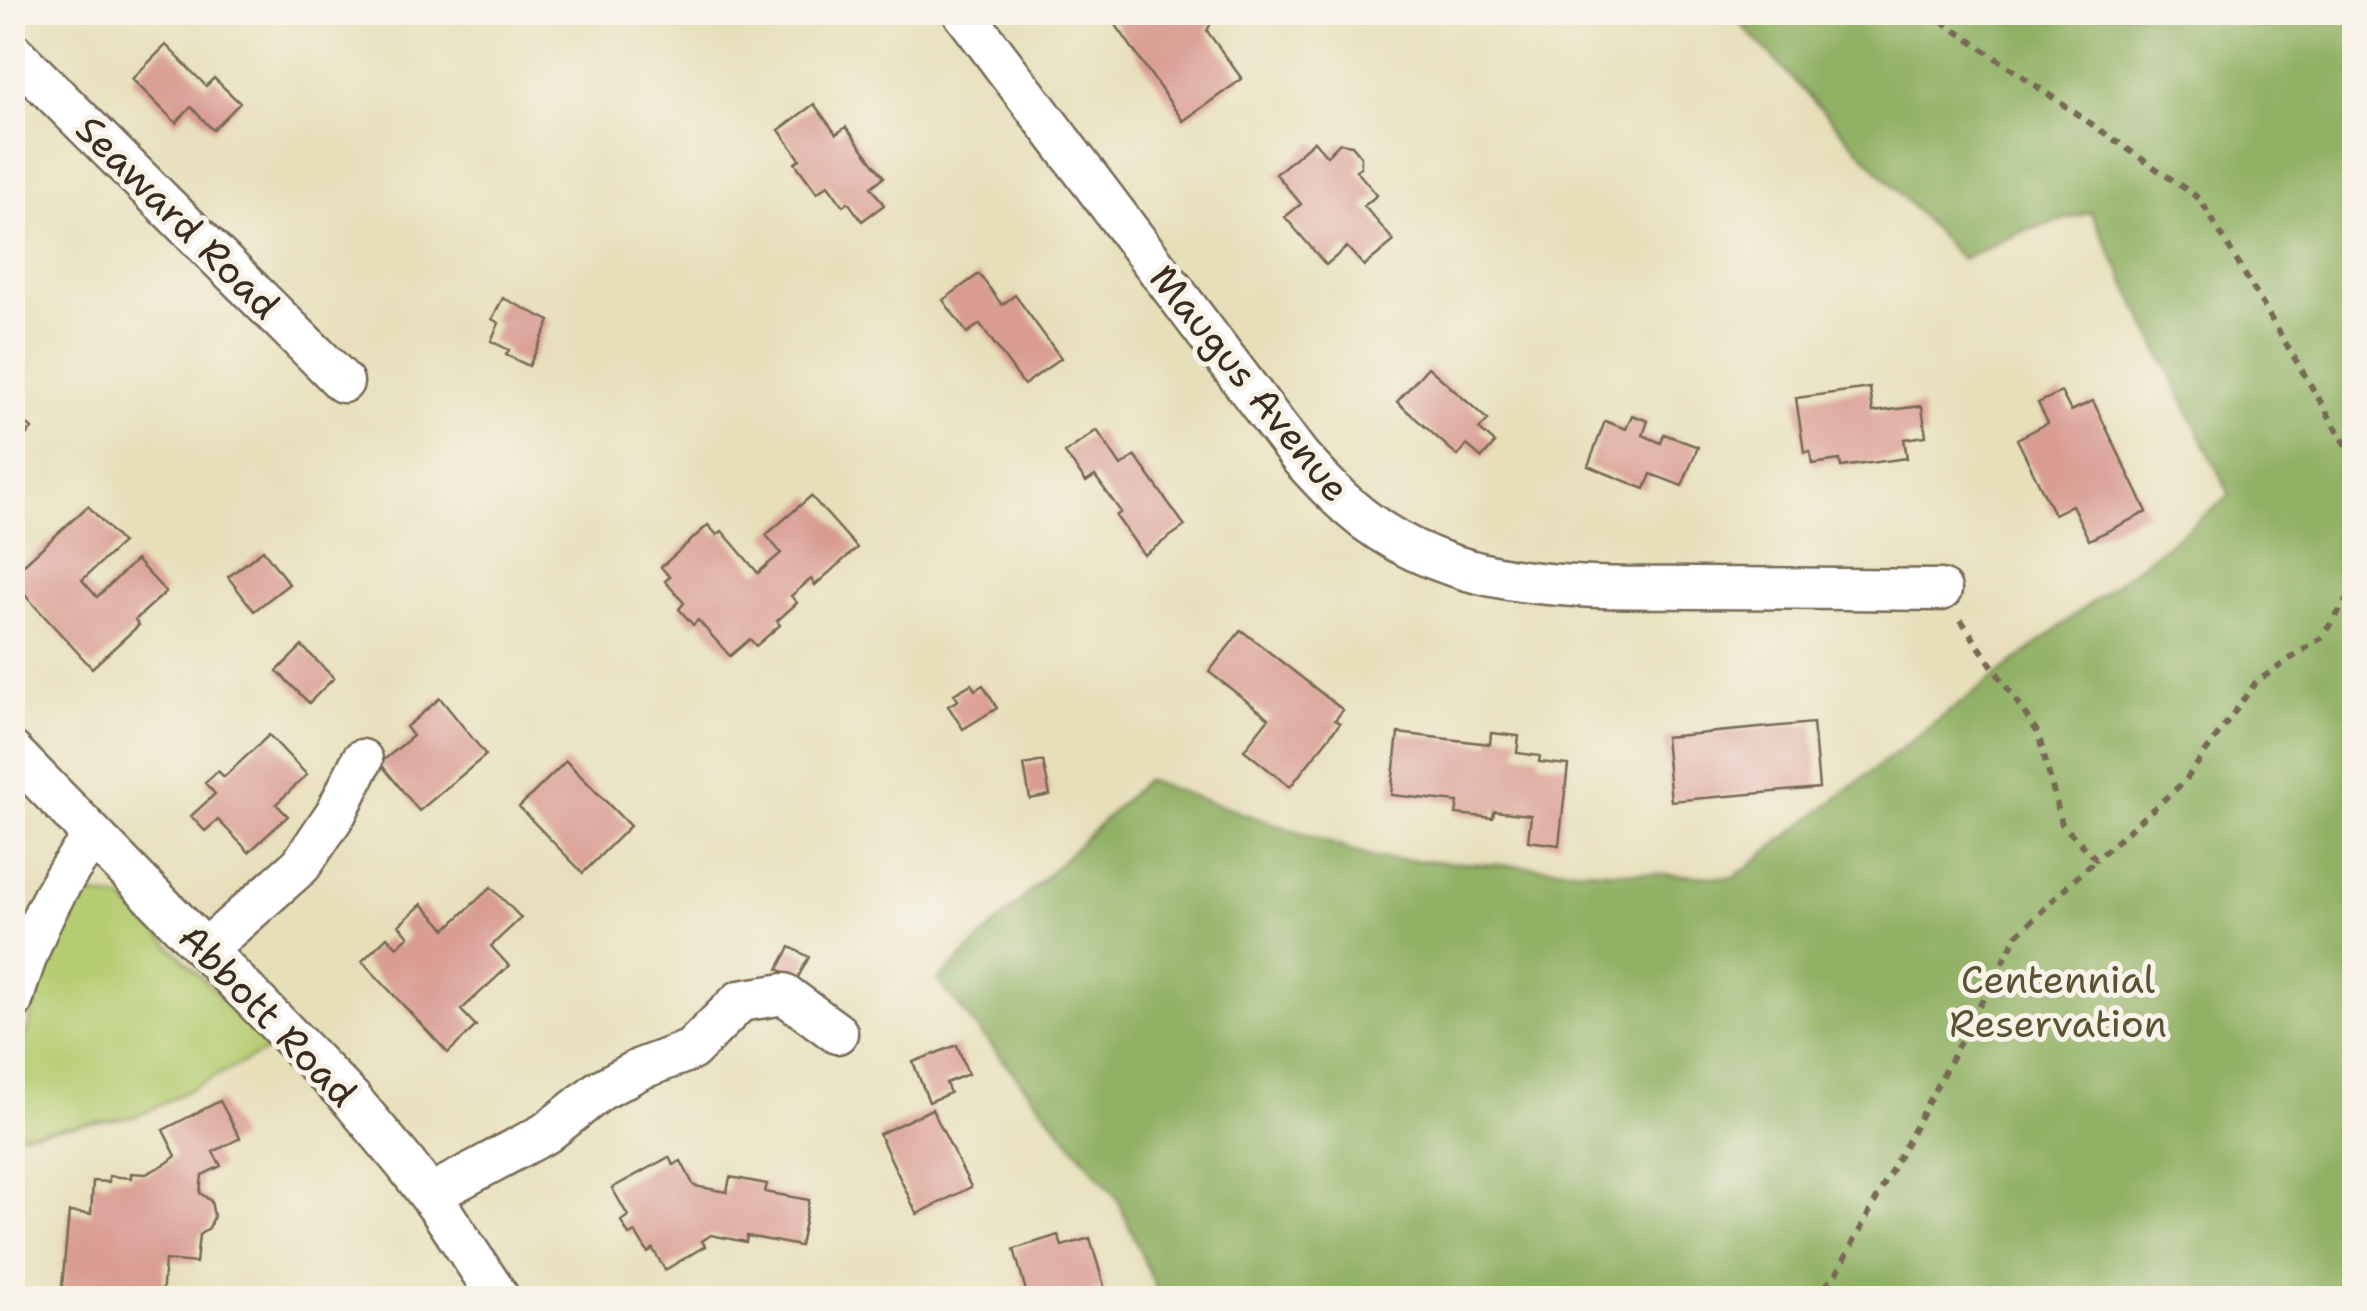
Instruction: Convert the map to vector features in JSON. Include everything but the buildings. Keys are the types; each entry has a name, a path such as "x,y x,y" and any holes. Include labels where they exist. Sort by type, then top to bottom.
{"street":[{"name":"Maugus Avenue","path":"963,12 1300,457 1345,504 1394,538 1479,574 1547,586 1941,590"},
{"name":"Seaward Road","path":"12,52 343,382"},
{"name":"Abbott Road","path":"12,752 351,1099 430,1195 499,1298"},
{"path":"205,950 301,865 336,814 362,760"},
{"path":"12,1001 52,897 94,837"},
{"path":"430,1195 546,1132 599,1091 640,1069 690,1050 740,1001 784,994 838,1033"}],"path":[{"path":"1929,12 2200,199 2354,458"},
{"path":"1941,590 2038,734 2062,824 2096,859"},
{"path":"1816,1298 1837,1273 2017,935 2185,781 2256,682 2321,638 2354,590"}],"green space":[{"name":"Centennial Reservation","path":"1731,13 2354,13 2354,1298 1160,1298 1117,1198 938,981 1145,780 1374,858 1733,878 2230,496 2091,212 2021,232 1962,260"},
{"path":"92,895 121,899 134,909 271,1048 138,1116 13,1135 13,1080 35,1003 74,910 81,900"}]}
